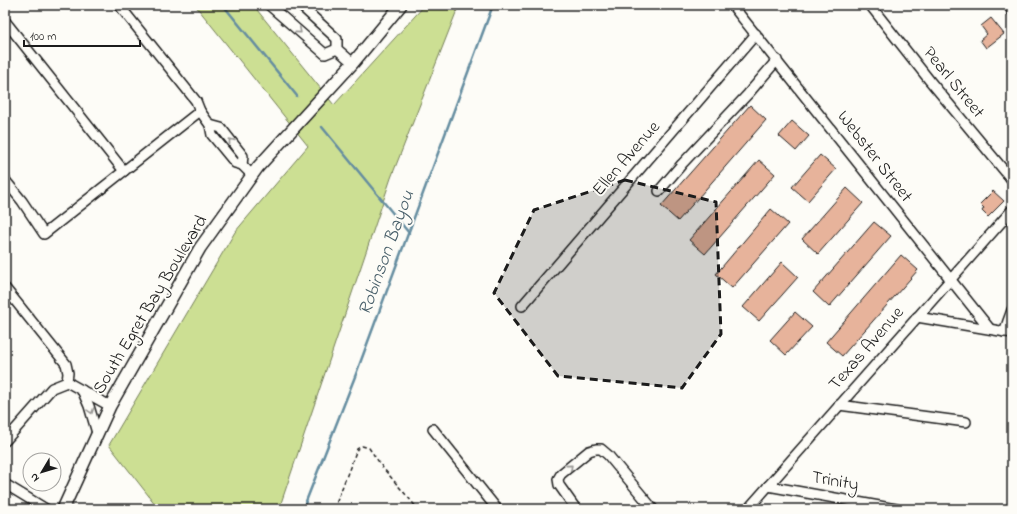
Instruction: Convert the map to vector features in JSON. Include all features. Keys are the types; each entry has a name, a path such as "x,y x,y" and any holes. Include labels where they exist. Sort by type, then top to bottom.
{"main road":[{"name":"South Egret Bay Boulevard","path":"63,509 110,406 200,248 258,168 353,63 402,5"}],"street":[{"path":"119,5 196,101 200,111 210,125 212,135 235,163 242,165 252,176"},
{"path":"269,5 325,54 337,49"},
{"path":"300,5 337,38 337,49 353,63"},
{"name":"Webster Street","path":"732,5 990,329"},
{"name":"Pearl Street","path":"870,5 930,81 1012,180"},
{"path":"1008,5 1012,10"},
{"path":"5,21 124,171"},
{"name":"Ellen Avenue","path":"522,306 756,34"},
{"path":"659,191 682,164 748,94 777,60"},
{"path":"5,180 22,201 44,234 200,111"},
{"name":"Texas Avenue","path":"748,509 1012,210"},
{"path":"5,288 66,364 68,373 67,382"},
{"path":"917,317 1008,332 1012,310"},
{"path":"5,441 52,388 67,382 110,406"},
{"path":"82,390 89,406 97,433"},
{"path":"839,405 966,422"},
{"path":"433,429 497,509"},
{"path":"576,509 559,485 558,479 561,474 589,451 596,449 601,449 608,455 653,509"},
{"path":"5,484 46,509"},
{"name":"Trinity","path":"768,486 896,509"}],"path":[{"path":"334,509 356,449 362,446 369,448 383,468 418,509"}],"highlighted area":[{"path":"625,180 716,202 721,334 682,388 558,376 494,293 534,210"}],"green space":[{"path":"195,5 253,5 334,105 425,5 459,5 391,178 279,509 159,509 109,445 235,232 308,146"}],"building":[{"path":"991,18 1004,34 986,48 980,40 987,34 981,26"},
{"path":"750,105 766,120 678,221 661,206"},
{"path":"792,121 809,136 796,151 779,136"},
{"path":"820,155 836,169 808,201 792,187"},
{"path":"759,160 775,174 705,254 689,240"},
{"path":"847,188 863,203 818,254 802,239"},
{"path":"993,191 1004,201 988,217 982,211 984,208 980,204"},
{"path":"771,209 788,224 732,288 716,274"},
{"path":"874,222 891,236 829,307 813,292"},
{"path":"901,255 918,270 842,356 826,342"},
{"path":"782,262 798,277 759,321 743,307"},
{"path":"795,312 812,327 786,355 770,340"}],"waterway":[{"path":"223,5 297,96"},
{"name":"Robinson Bayou","path":"303,509 356,374 493,5"},
{"path":"322,127 409,233"}]}
